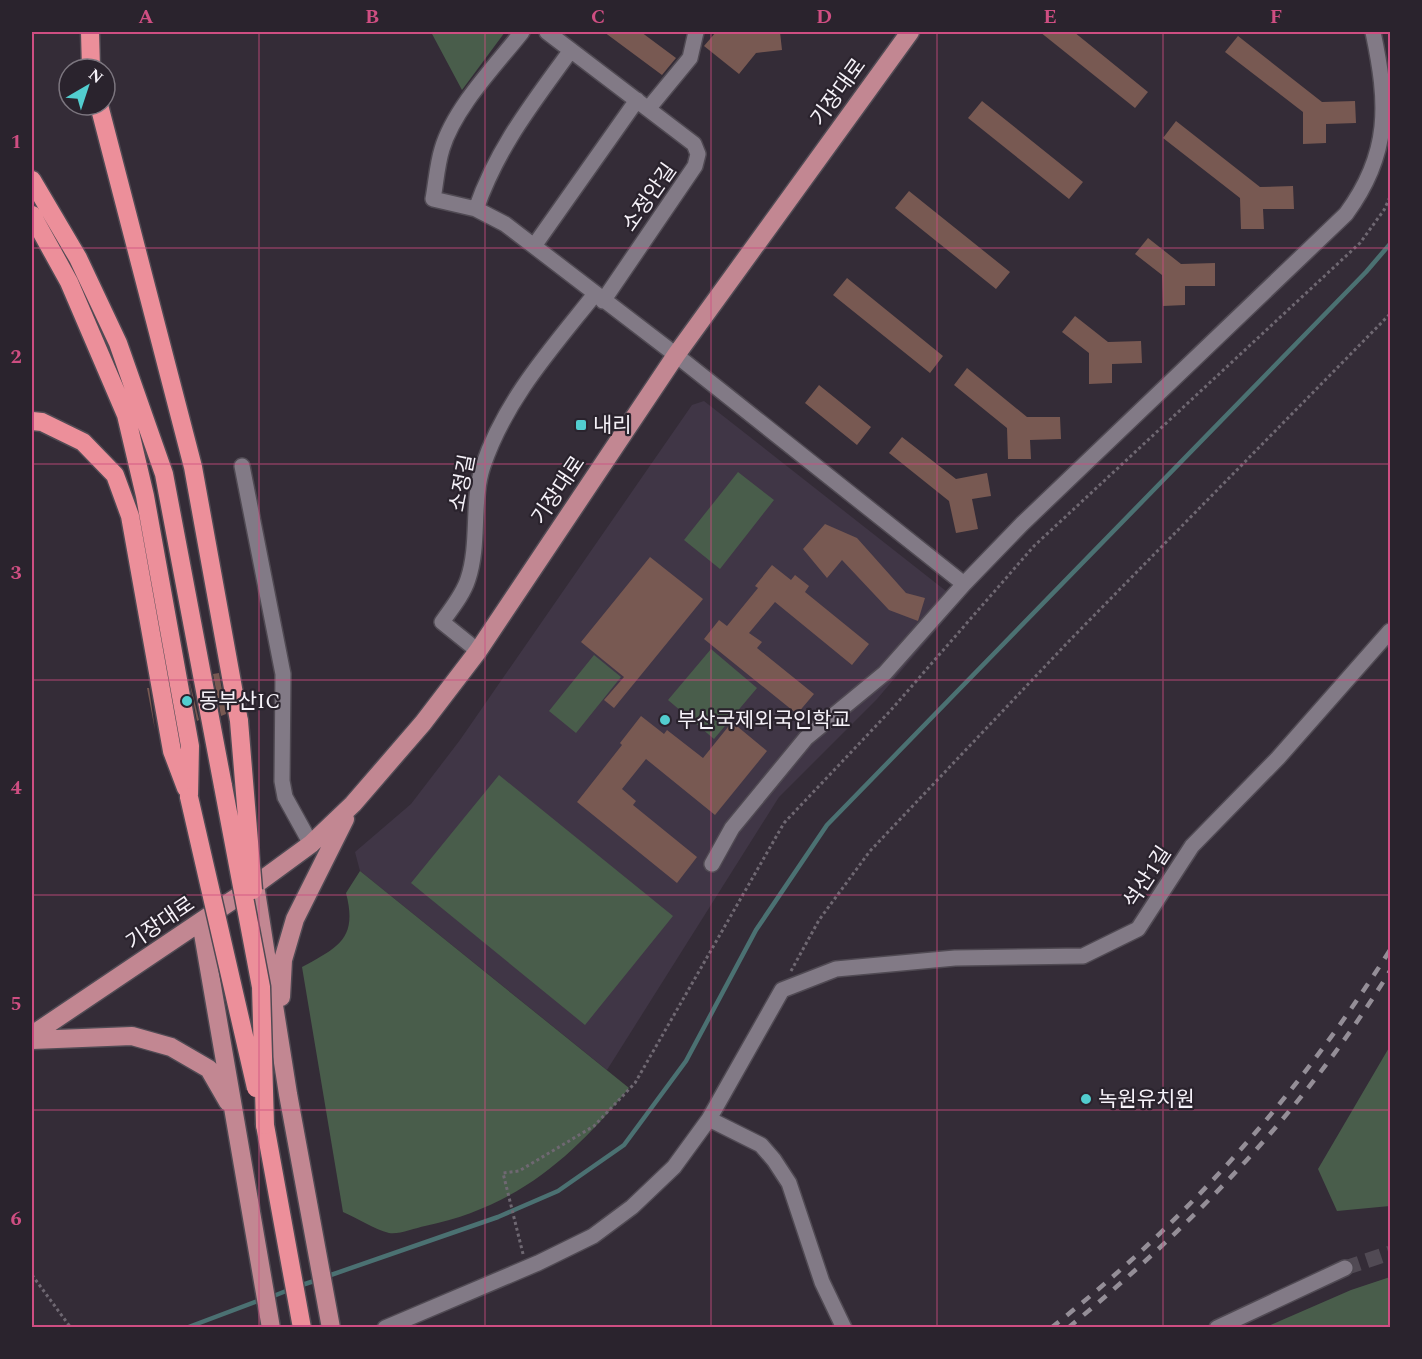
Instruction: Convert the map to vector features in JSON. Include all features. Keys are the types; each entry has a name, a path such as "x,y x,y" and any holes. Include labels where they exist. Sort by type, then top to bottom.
{"highway":[{"path":"90,32 91,57"},
{"path":"102,117 193,467 238,721 261,987 265,1125"},
{"path":"32,180 78,258 118,343 164,474 261,987"},
{"path":"32,215 69,282 126,415 145,496 190,746 189,797"},
{"path":"32,421 42,422 83,442 115,476 130,516 172,752 189,797 265,1125 302,1328"}],"main road":[{"name":"기장대로","path":"32,1035 255,885 311,844 353,804 423,723 478,651 676,355 910,32"},
{"path":"288,1094 280,1011 283,960 295,919 353,804"},
{"path":"255,885 288,1094 332,1328"},
{"path":"201,922 236,1114 271,1328"},
{"path":"32,1040 132,1036 171,1047 209,1069 236,1114"}],"street":[{"path":"522,32 458,116 441,150 433,199 477,209 505,224 676,355 964,584"},
{"name":"소정안길","path":"547,32 694,144 698,160 599,298"},
{"path":"534,246 643,104 690,58 696,32"},
{"path":"712,864 732,828 806,738 885,673 964,584 1022,524 1346,214 1364,189 1387,128 1380,68 1372,32"},
{"path":"477,209 491,168 504,144 572,50"},
{"name":"소정길","path":"478,651 442,622 461,594 470,571 482,468 502,420 518,394 599,298"},
{"path":"242,466 283,674 282,781 285,797 311,844"},
{"name":"석산1길","path":"782,990 836,969 955,958 1083,956 1138,929 1192,846 1278,758 1390,631"},
{"path":"385,1328 527,1268 593,1236 632,1207 674,1167 709,1119 782,990"},
{"path":"709,1119 761,1145 774,1160 789,1184 822,1282 844,1328"},
{"path":"1217,1328 1345,1268"}],"path":[{"path":"527,1268 503,1173 519,1171 594,1126 635,1083 784,823 850,756 1034,546 1360,243 1384,210 1390,197"},
{"path":"782,990 819,920 870,851 1070,640 1390,314"},
{"path":"32,1275 71,1328"}],"shaded area":[{"name":"부산국제외국인학교","path":"704,401 960,602 877,699 779,797 607,1070 360,871 355,852 411,804 460,740 692,405"}],"green space":[{"path":"431,32 505,32 462,90"},
{"path":"738,472 774,500 720,569 684,540"},
{"path":"711,649 757,688 714,739 668,700"},
{"path":"594,655 621,677 576,733 549,711"},
{"path":"499,775 673,916 585,1025 411,883"},
{"path":"360,871 629,1088 586,1136 563,1157 540,1176 515,1192 458,1217 397,1233 383,1231 343,1212 302,967 335,947 342,940 349,921 346,893"},
{"path":"1390,1046 1390,1206 1337,1211 1318,1169"},
{"path":"1390,1277 1390,1327 1266,1327 1351,1290"}],"building":[{"path":"604,32 641,32 676,58 662,75"},
{"path":"716,32 780,32 782,50 756,53 739,74 704,46"},
{"path":"1040,32 1074,32 1148,92 1135,108"},
{"path":"1238,36 1322,102 1355,101 1356,123 1326,124 1326,143 1303,144 1303,112 1225,52"},
{"path":"982,101 1083,182 1069,199 968,118"},
{"path":"1176,121 1260,187 1293,186 1294,209 1263,209 1264,229 1241,229 1240,198 1163,138"},
{"path":"909,191 1010,272 996,289 895,208"},
{"path":"1148,238 1181,264 1215,263 1215,286 1185,286 1185,305 1163,306 1162,275 1135,254"},
{"path":"847,278 943,356 930,373 833,295"},
{"path":"1075,316 1108,342 1141,341 1142,363 1112,364 1112,383 1089,384 1089,353 1062,332"},
{"path":"967,368 1027,417 1060,417 1061,439 1030,440 1031,459 1008,459 1007,428 954,385"},
{"path":"819,385 871,427 857,445 805,403"},
{"path":"902,437 956,479 987,473 991,496 972,499 978,529 956,533 949,501 889,453"},
{"path":"825,524 857,538 906,593 925,598 918,621 889,610 842,560 827,578 803,549"},
{"path":"650,557 703,599 614,708 604,700 624,677 581,642"},
{"path":"772,565 791,580 795,575 809,586 805,592 869,644 852,665 775,602 749,633 762,642 757,648 814,694 797,714 704,639 719,620 727,626 758,588 755,586"},
{"path":"219,673 226,714 221,716 213,674"},
{"path":"189,679 199,720 197,721"},
{"path":"147,688 149,688 155,730"},
{"path":"641,716 664,734 667,730 703,758 732,722 767,751 715,815 646,759 622,789 636,801 633,805 697,857 677,883 577,802 622,745 620,743"}],"waterway":[{"path":"325,1277 498,1217 558,1191 624,1145 686,1061 756,930 827,825 1366,272 1390,244"},
{"path":"299,1286 317,1280"},
{"path":"271,1297 291,1289"},
{"path":"186,1328 263,1299"}],"tunnel":[{"path":"1345,1268 1390,1253"}],"railway":[{"path":"1051,1328 1149,1244 1237,1154 1317,1056 1390,950"},
{"path":"1068,1328 1160,1248 1244,1163 1321,1072 1390,971"}],"place":[{"name":"내리","path":"581,425"},
{"name":"동부산IC","path":"187,701"},
{"name":"부산국제외국인학교","path":"665,720"},
{"name":"녹원유치원","path":"1086,1099"}]}
